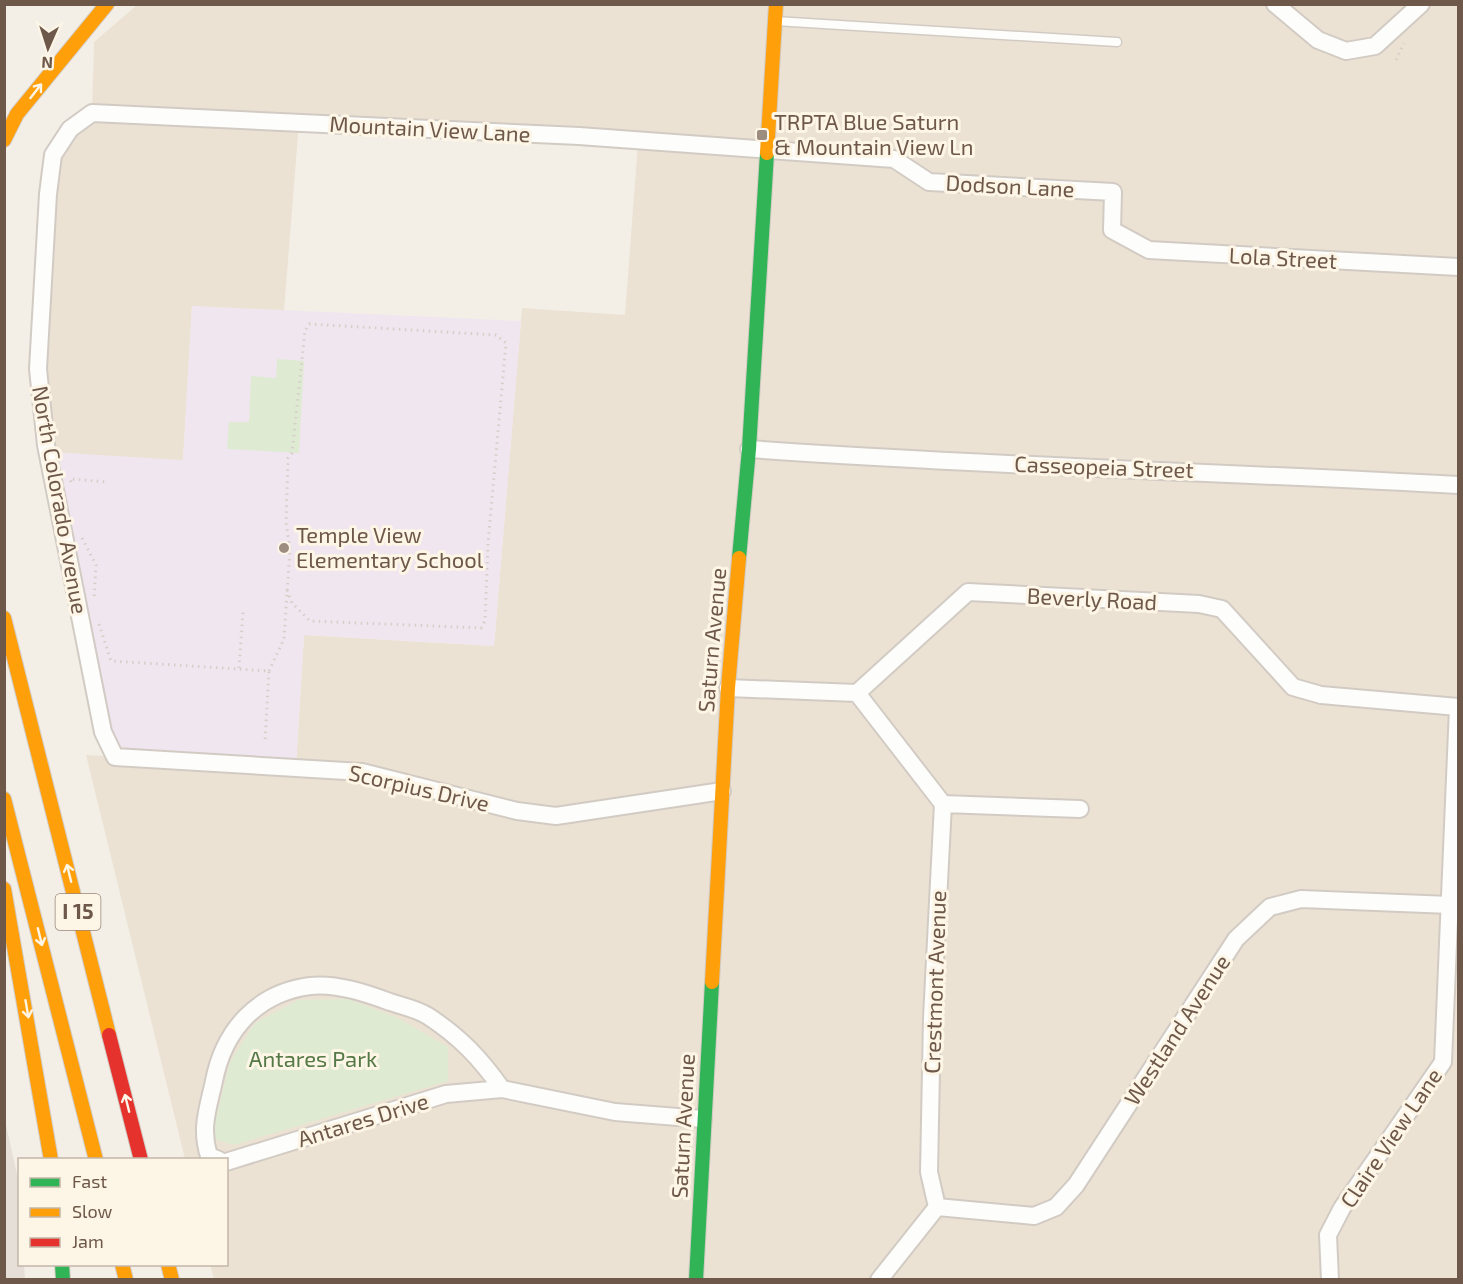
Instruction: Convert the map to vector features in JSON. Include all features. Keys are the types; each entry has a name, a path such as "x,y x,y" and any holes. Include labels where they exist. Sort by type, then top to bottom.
{"main road":[{"path":"4,140 17,114 107,4"},
{"name":"Saturn Avenue","path":"696,1280 728,688 749,449 776,4"},
{"name":"I 15","path":"5,613 15,665 140,1158"},
{"name":"I 15","path":"4,799 95,1158"},
{"path":"4,889 51,1158"}],"street":[{"path":"1275,4 1318,40 1347,51 1375,46 1421,4"},
{"name":"Mountain View Lane","path":"92,112 569,136 767,149"},
{"name":"North Colorado Avenue","path":"92,112 70,129 53,155 48,194 38,369 47,452 103,732 115,757"},
{"name":"Dodson Lane","path":"767,149 894,159 929,182 1113,192 1112,230"},
{"name":"Lola Street","path":"1112,230 1149,250 1458,267"},
{"name":"Casseopeia Street","path":"749,449 881,458 1200,471 1458,485"},
{"name":"Beverly Road","path":"857,693 968,592 1199,604 1222,609 1293,687 1321,695 1458,707"},
{"path":"728,688 857,693 943,804 1080,809"},
{"name":"Claire View Lane","path":"1330,1280 1328,1235 1342,1208 1443,1062 1458,707"},
{"name":"Scorpius Drive","path":"115,757 362,772 517,811 556,816 722,791"},
{"name":"Crestmont Avenue","path":"937,1207 929,1172 932,1018 943,804"},
{"name":"Westland Avenue","path":"937,1207 1034,1216 1056,1207 1076,1185 1236,939 1270,907 1301,898 1450,905"},
{"path":"214,1158 209,1156 202,1136 218,1061 230,1035 246,1017 276,995 312,986 360,991 427,1015 478,1055 502,1089"},
{"name":"Antares Drive","path":"228,1161 446,1094 502,1089 615,1112 703,1119"},
{"path":"879,1280 937,1207"}],"lane":[{"path":"775,21 1117,42"}],"path":[{"path":"1396,60 1400,48 1406,41"},
{"path":"265,741 269,671 284,639 287,590 290,548 286,523 288,458 292,453 305,331 309,324 496,335 506,343 488,543 485,621 481,628 310,621 292,603 287,590"},
{"path":"72,489 70,478 108,482"},
{"path":"80,530 82,541 96,565 94,608"},
{"path":"240,668 243,612"},
{"path":"97,618 111,661 269,671"}],"shaded area":[{"path":"137,5 1458,5 1458,1279 214,1279 210,1266 228,1266 228,1158 185,1158 86,755 296,766 304,635 494,646 522,308 625,315 638,142 299,123 284,311 192,306 183,461 47,452 38,369 53,155 92,112 94,42"},
{"name":"Temple View Elementary School","path":"192,306 521,321 494,646 304,635 296,767 115,757 47,452 183,460"},
{"path":"4,1116 18,1179 18,1266 24,1266 25,1279 5,1279"}],"green space":[{"path":"277,359 304,361 299,453 227,449 229,422 249,422 251,376 276,378"},
{"name":"Antares Park","path":"348,999 398,1018 448,1047 448,1081 234,1145 211,1138 230,1062 255,1023 298,1000"}],"traffic: fast":[{"path":"739,558 749,449 767,153"},
{"path":"696,1280 712,982"},
{"path":"62,1266 63,1280"}],"traffic: slow":[{"path":"4,140 17,114 107,4"},
{"path":"767,153 776,4"},
{"path":"712,982 728,688 739,558"},
{"path":"4,618 109,1035"},
{"path":"4,799 95,1158"},
{"path":"4,889 51,1158"},
{"path":"122,1266 126,1280"},
{"path":"168,1266 172,1280"}],"traffic: jam":[{"path":"109,1035 140,1158"}],"place":[{"name":"TRPTA Blue Saturn & Mountain View Ln","path":"762,135"},
{"name":"Temple View Elementary School","path":"284,548"}]}
